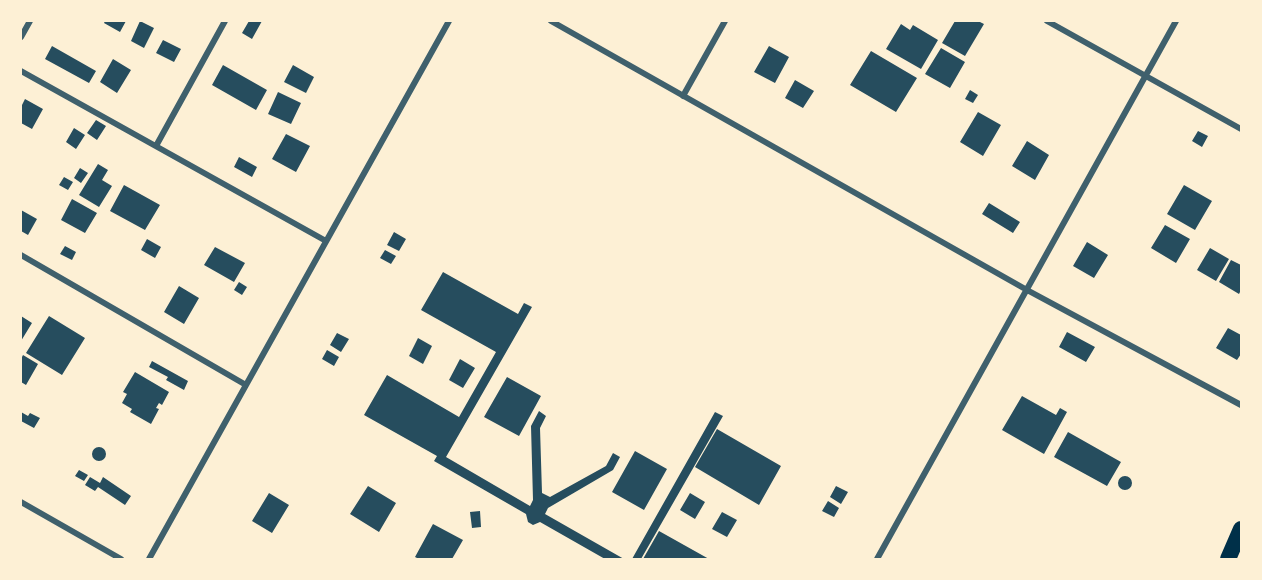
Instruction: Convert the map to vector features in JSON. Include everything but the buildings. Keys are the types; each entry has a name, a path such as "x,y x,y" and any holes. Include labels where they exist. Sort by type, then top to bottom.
{"highway":[{"path":"1228,559 1241,529"}],"street":[{"path":"21,37 30,21"},
{"path":"156,146 225,21"},
{"path":"149,559 448,21"},
{"path":"551,21 1027,290 1241,405"},
{"path":"683,96 725,21"},
{"path":"1047,21 1241,129"},
{"path":"877,559 1176,21"},
{"path":"21,71 326,241"},
{"path":"21,255 246,385"},
{"path":"21,502 121,559"}]}
